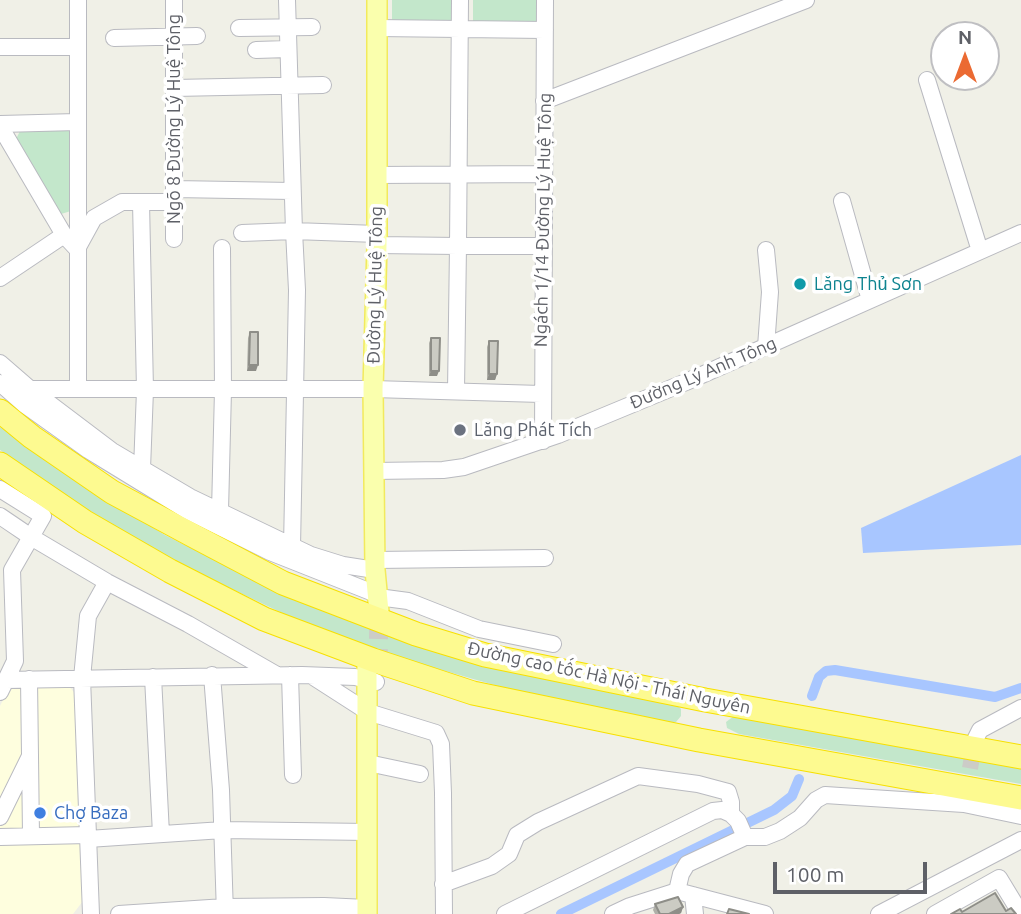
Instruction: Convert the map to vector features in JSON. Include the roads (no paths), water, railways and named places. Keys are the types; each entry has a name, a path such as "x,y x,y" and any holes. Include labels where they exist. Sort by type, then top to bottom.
{"highway":[{"name":"Đường cao tốc Hà Nội - Thái Nguyên","path":"0,411 32,437 112,492 192,536 283,583 416,634 485,655 705,700 1021,757"},
{"path":"0,464 85,522 170,571 264,619 373,660 474,692 526,704 699,740 1021,798"}],"main road":[{"name":"Đường Lý Huệ Tông","path":"374,603 377,0"},
{"path":"367,911 368,712 372,673"}],"street":[{"path":"78,0 78,388"},
{"name":"Ngõ 8 Đường Lý Huệ Tông","path":"174,0 174,239"},
{"path":"288,0 297,290 292,547"},
{"path":"456,391 460,0"},
{"name":"Ngách 1/14 Đường Lý Huệ Tông","path":"543,440 541,394 545,0"},
{"path":"544,101 806,0"},
{"path":"239,28 312,27"},
{"path":"377,28 545,30"},
{"path":"114,38 197,36"},
{"path":"0,47 78,47"},
{"path":"256,50 288,49"},
{"path":"927,80 980,251"},
{"path":"174,88 323,85"},
{"path":"77,122 0,125 64,234 77,250"},
{"path":"377,175 543,174"},
{"path":"77,250 94,218 122,202 141,202 174,196 292,191"},
{"path":"842,201 870,300"},
{"path":"141,202 145,390 142,469"},
{"path":"50,210 64,217 71,215 79,206"},
{"path":"242,233 294,231 458,246 543,246"},
{"name":"Đường Lý Anh Tông","path":"374,471 455,469 543,440 766,347 1021,233"},
{"path":"0,278 64,234"},
{"path":"220,511 222,248"},
{"path":"766,250 769,292 766,347"},
{"path":"0,363 112,451 190,497 292,547 343,565 544,558"},
{"path":"0,383 25,405 88,450 186,510 374,603 408,601 479,629 554,644"},
{"path":"30,389 373,389 541,394"},
{"path":"0,489 43,516 12,570 7,634 15,661 3,686"},
{"path":"0,516 107,582 284,675"},
{"path":"91,914 82,678 88,615 107,582"},
{"path":"3,686 29,679 372,673"},
{"path":"212,675 223,830 225,911"},
{"path":"284,675 293,775"},
{"path":"312,676 368,712 436,733 441,744 444,914"},
{"path":"153,677 160,834"},
{"path":"29,679 31,836"},
{"path":"976,738 980,730 1021,708"},
{"path":"0,817 30,756"},
{"path":"368,763 420,774"},
{"path":"443,884 492,866 509,854 517,835 538,822 638,776 698,784 728,792 740,826"},
{"path":"505,914 713,811 722,810 740,826 765,837 800,818 816,800 831,794 919,803 965,798 1021,816"},
{"path":"695,914 685,893 681,874 687,864 740,826"},
{"path":"0,836 88,837 223,830 368,832"},
{"path":"879,914 1021,840"},
{"path":"934,914 999,878 1021,914"},
{"path":"620,912 685,893 765,914"},
{"path":"119,914 367,911"}],"water":[{"path":"1021,455 1021,545 863,553 861,528"}],"waterway":[{"path":"812,696 819,677 826,671 835,670 995,697 1021,688"},
{"path":"561,914 774,810 792,796 799,779"}],"tunnel":[{"path":"378,668 379,612"},
{"path":"966,792 975,739"}],"place":[{"name":"Lăng Thủ Sơn","path":"800,284"},
{"name":"Lăng Phát Tích","path":"460,430"},
{"name":"Chợ Baza","path":"40,813"}]}
